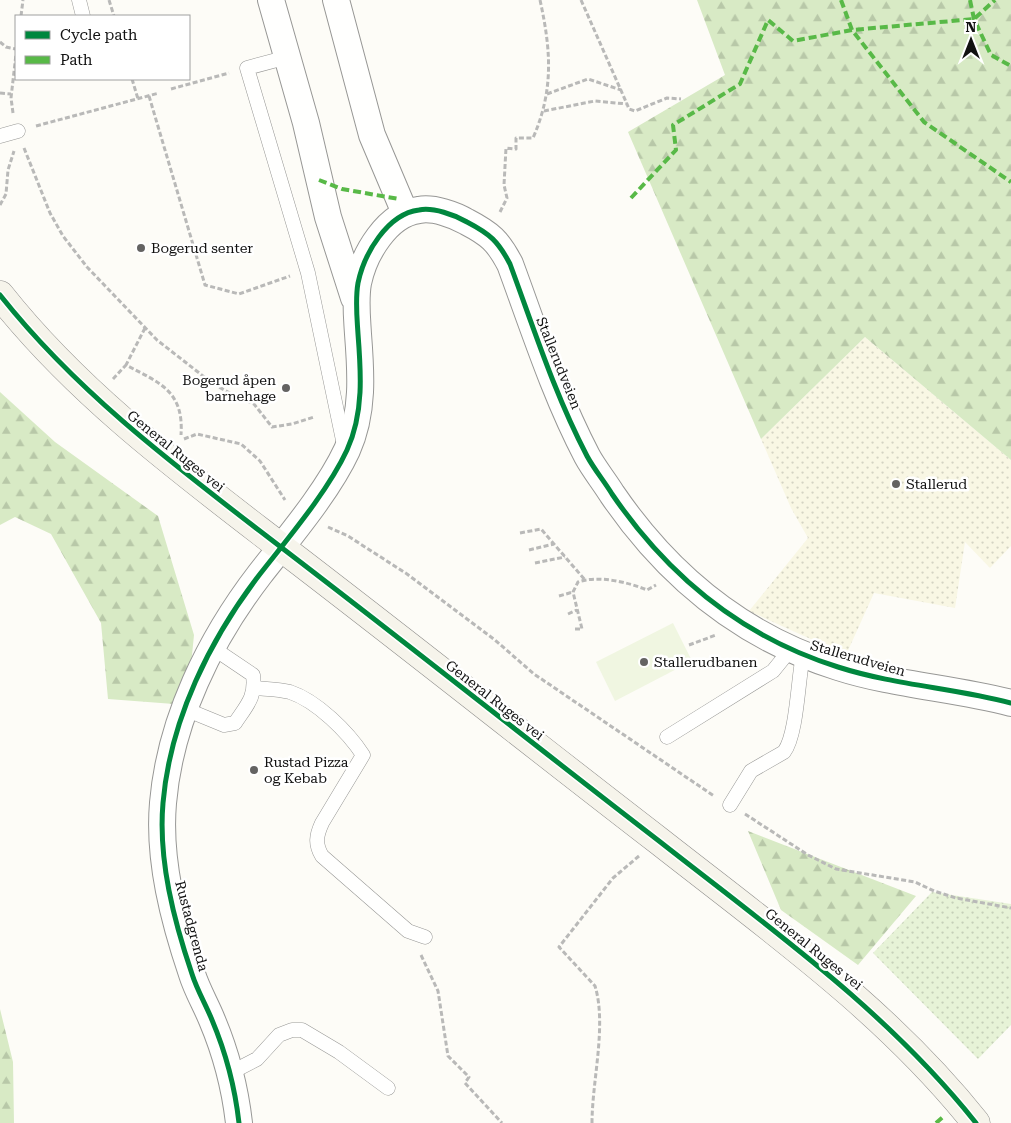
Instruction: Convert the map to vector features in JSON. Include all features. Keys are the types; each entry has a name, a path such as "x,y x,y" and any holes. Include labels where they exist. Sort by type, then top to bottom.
{"main road":[{"name":"General Ruges vei","path":"0,295 19,319 96,398 236,514 826,971 856,997 923,1062 976,1123"}],"street":[{"path":"271,0 288,57 328,217 356,306"},
{"path":"281,547 326,486 345,454 355,428 361,379 356,306 358,284 364,261 375,242 405,214 372,135 336,0"},
{"name":"Stallerudveien","path":"405,214 422,209 457,216 489,233 500,246 510,264 564,407 588,458 633,524 654,548 712,603 738,622 796,652 839,668 906,684 1011,703"},
{"name":"Rustadgrenda","path":"239,1123 230,1073 214,1023 192,976 172,903 163,829 163,803 171,756 192,690 213,648 259,576 281,547"}],"lane":[{"path":"79,0 83,15"},
{"path":"288,57 247,68 307,271 341,424 345,454"},
{"path":"0,136 18,130"},
{"path":"185,709 224,725 235,723 251,699 255,688 253,675 213,648"},
{"path":"667,737 773,671 796,652"},
{"path":"730,805 751,771 784,752 787,748 795,717 796,652"},
{"path":"255,688 290,692 318,708 352,738 363,755 322,823 317,835 317,847 322,856 408,931 425,938"},
{"path":"230,1073 257,1059 279,1035 292,1030 302,1030 339,1052 388,1088"}],"path":[{"path":"21,15 23,0"},
{"path":"109,0 114,15"},
{"path":"498,216 506,202 504,185 506,148 516,149 516,138 533,138 544,111 547,94 548,53 540,0"},
{"path":"581,0 629,109 635,111 667,98 681,99"},
{"path":"0,42 6,47 15,49"},
{"path":"15,62 11,94 13,114 18,130 50,213 63,236 88,267 164,346 212,383 258,407 269,425 276,427 314,417"},
{"path":"172,89 247,68"},
{"path":"547,94 588,79 621,90"},
{"path":"132,80 138,99"},
{"path":"0,93 11,94"},
{"path":"18,130 159,93"},
{"path":"148,96 205,285 239,294 307,271"},
{"path":"544,111 595,101 627,104"},
{"path":"0,205 6,194 8,170 18,130"},
{"path":"112,381 126,365 145,328"},
{"path":"126,365 163,384 174,398 182,421 181,441 197,434 241,444 260,461 286,502"},
{"path":"520,533 541,529 585,580"},
{"path":"529,550 554,544"},
{"path":"535,563 565,557"},
{"path":"575,629 582,628 573,592 578,582 585,580 629,582 648,590 660,582"},
{"path":"560,596 573,592"},
{"path":"568,614 577,610"},
{"path":"689,645 709,638"},
{"path":"592,1123 599,1031 598,994 595,986 560,947 613,878 639,856"},
{"path":"408,931 438,991 448,1056 469,1077 465,1083 502,1123"}],"shaded area":[{"name":"Stallerud","path":"865,337 1011,460 1011,546 990,568 965,542 955,608 874,593 846,655 749,611 808,538 791,508 761,439"}],"green space":[{"path":"697,0 1011,0 1011,460 865,337 761,439 628,132 725,75"},
{"path":"0,392 55,442 158,516 194,635 187,705 108,699 101,623 51,534 15,517 0,525"},
{"name":"Stallerudbanen","path":"673,623 692,661 615,701 596,662"},
{"path":"748,831 916,896 858,965 781,910"},
{"path":"932,892 1011,904 1011,1025 978,1059 873,953"},
{"path":"0,1009 13,1062 14,1123 0,1123"}],"marked path":[{"path":"841,0 852,30 924,122 1011,182"},
{"path":"970,0 974,19 991,55 1011,66"},
{"path":"631,198 676,150 673,125 740,84 768,20 793,41 852,30 974,19 995,0"},
{"path":"319,180 342,189 399,199"},
{"path":"936,1123 943,1117"}],"cycle path":[{"path":"239,1123 226,1058 210,1014 196,986 179,933 169,890 165,868 162,825 167,772 174,741 184,711 209,653 242,599 319,497 347,450 356,422 360,392 356,308 358,283 366,260 379,237 387,227 407,213 425,209 450,214 482,230 501,249 510,264 555,386 575,433 590,461 634,524 657,551 710,600 739,621 770,639 838,667 881,678 1011,703"},
{"path":"0,295 63,366 133,430 207,490 743,906 826,973 905,1044 976,1123"}],"place":[{"name":"Bogerud senter","path":"141,248"},
{"name":"Bogerud åpen barnehage","path":"286,388"},
{"name":"Stallerud","path":"896,484"},
{"name":"Stallerudbanen","path":"644,662"},
{"name":"Rustad Pizza og Kebab","path":"254,770"}]}
